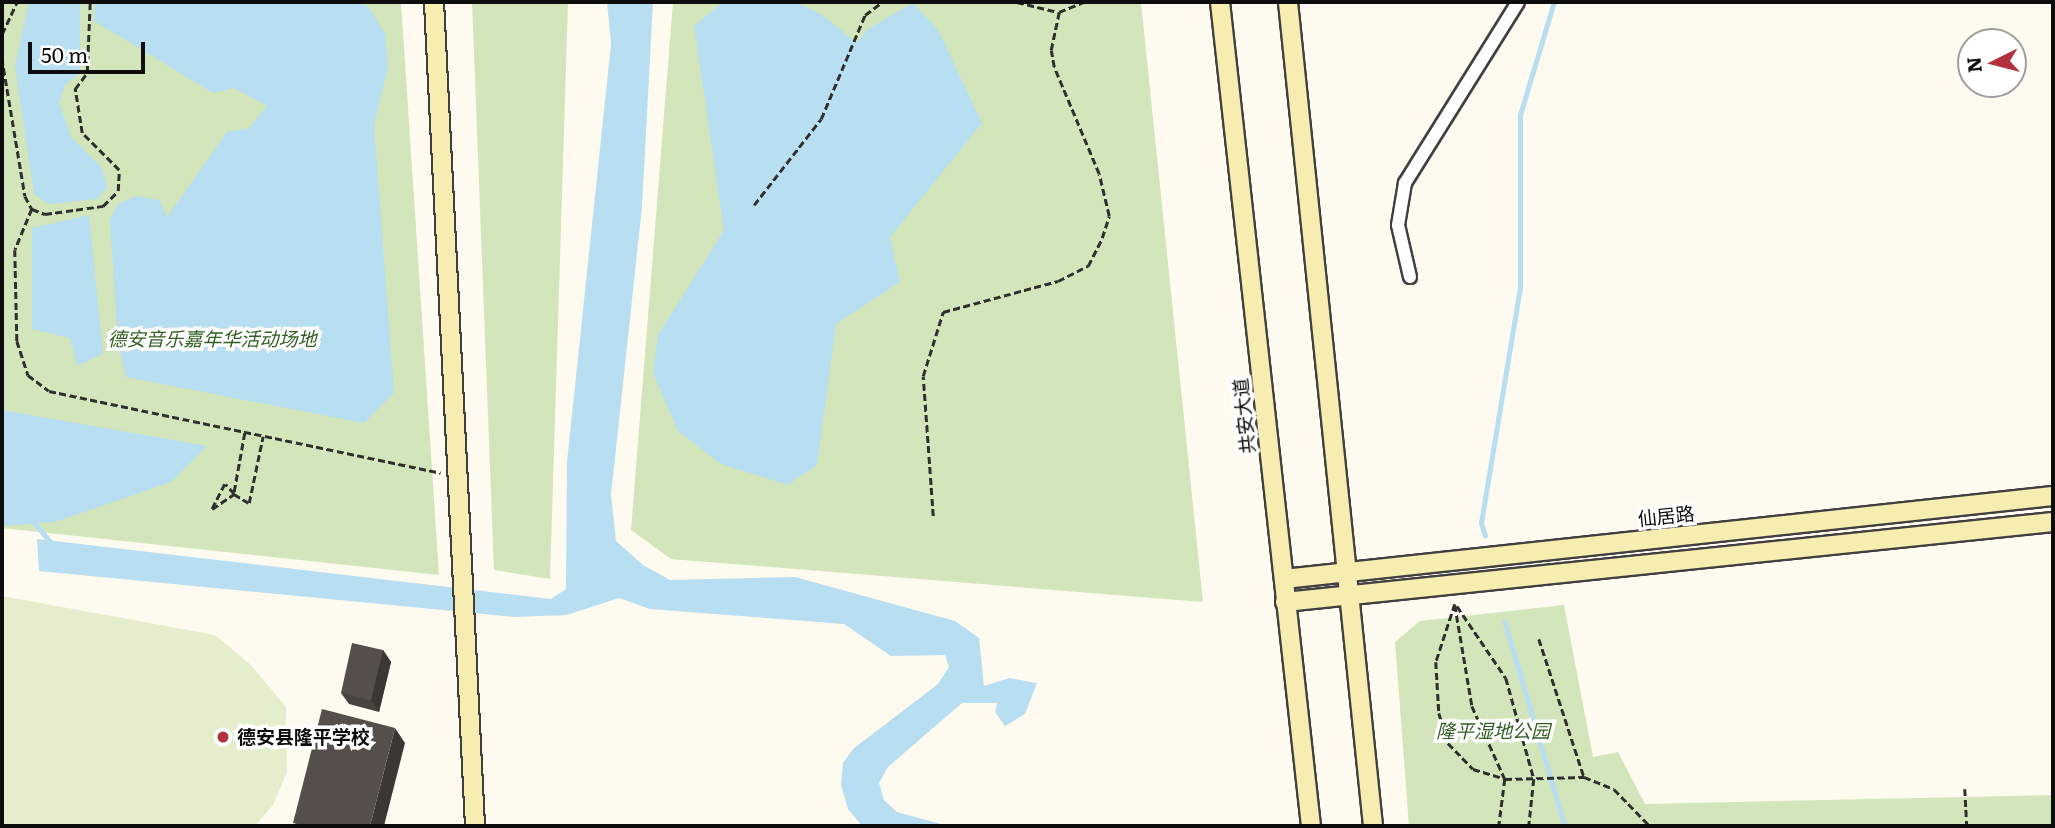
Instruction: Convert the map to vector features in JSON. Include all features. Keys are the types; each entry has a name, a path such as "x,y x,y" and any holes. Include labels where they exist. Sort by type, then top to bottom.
{"street":[{"path":"435,2 475,826"},
{"name":"共安大道","path":"1220,2 1311,826"},
{"path":"1288,2 1373,826"},
{"path":"1410,277 1398,225 1405,183 1518,2"},
{"name":"仙居路","path":"1284,579 2053,496"},
{"path":"1285,602 2053,522"}],"path":[{"path":"2,34 17,2"},
{"path":"2,58 25,196 32,209 45,214 103,206 118,191 119,170 82,133 75,89 87,73 90,2"},
{"path":"754,205 821,119 865,15 882,2"},
{"path":"1017,2 1059,12 1084,2"},
{"path":"933,516 923,376 943,312 1058,281 1088,266 1109,216 1086,136 1054,67 1051,50 1059,12"},
{"path":"32,209 15,250 17,341 28,375 49,391 458,477"},
{"path":"245,432 234,494 212,509 226,484 234,494 249,503 263,436"},
{"path":"1452,584 1472,706 1505,779 1499,826"},
{"path":"1455,604 1506,678 1534,779 1529,826"},
{"path":"1455,604 1436,662 1439,713 1448,743 1474,769 1505,779 1584,777 1614,789 1650,826"},
{"path":"1539,639 1584,777"},
{"path":"1965,789 1967,826"},
{"path":"1774,826 1802,826"}],"green space":[{"name":"德安音乐嘉年华活动场地","path":"2,2 401,2 439,575 2,528"},
{"path":"472,2 568,2 550,579 494,570"},
{"path":"673,2 1141,2 1203,602 671,559 631,530"},
{"path":"2,596 215,635 251,665 286,707 287,772 273,805 255,826 2,824"},
{"name":"隆平湿地公园","path":"1564,605 1593,757 1618,752 1645,804 2053,795 2053,826 1409,826 1395,642 1420,621"}],"water":[{"path":"29,2 80,2 80,73 65,85 59,103 71,137 102,168 107,188 97,199 49,204 34,194 15,66"},
{"path":"95,2 358,2 369,7 385,34 388,67 374,125 394,393 364,423 126,377 118,342 110,220 118,204 136,196 159,200 167,217 227,132 249,128 267,106 234,88 213,93 94,21"},
{"path":"607,2 653,2 642,207 611,495 616,541 643,565 670,580 795,577 955,621 979,638 984,686 1009,678 1037,683 1025,714 1005,726 995,712 997,703 962,703 888,767 879,783 884,800 897,812 948,826 862,826 848,809 841,785 843,763 853,749 938,684 949,667 945,655 891,656 844,624 650,609 619,598 567,615 515,617 39,571 37,539 551,599 566,589 567,462 611,44"},
{"path":"723,2 795,2 821,14 857,43 868,29 913,3 938,30 982,123 890,237 900,282 836,324 817,465 788,485 721,464 678,431 653,373 658,335 724,230 694,26"},
{"path":"89,215 103,354 77,366 70,338 32,329 32,228"},
{"path":"2,410 207,446 171,482 55,522 2,526"}],"building":[{"path":"352,643 383,650 371,700 341,693"},
{"path":"322,709 395,728 370,826 305,826 293,823"}],"waterway":[{"path":"1485,536 1481,523 1520,287 1520,115 1554,2"},
{"path":"33,521 52,544"},
{"path":"1505,622 1565,826"}],"place":[{"name":"德安县隆平学校","path":"223,737"}]}
